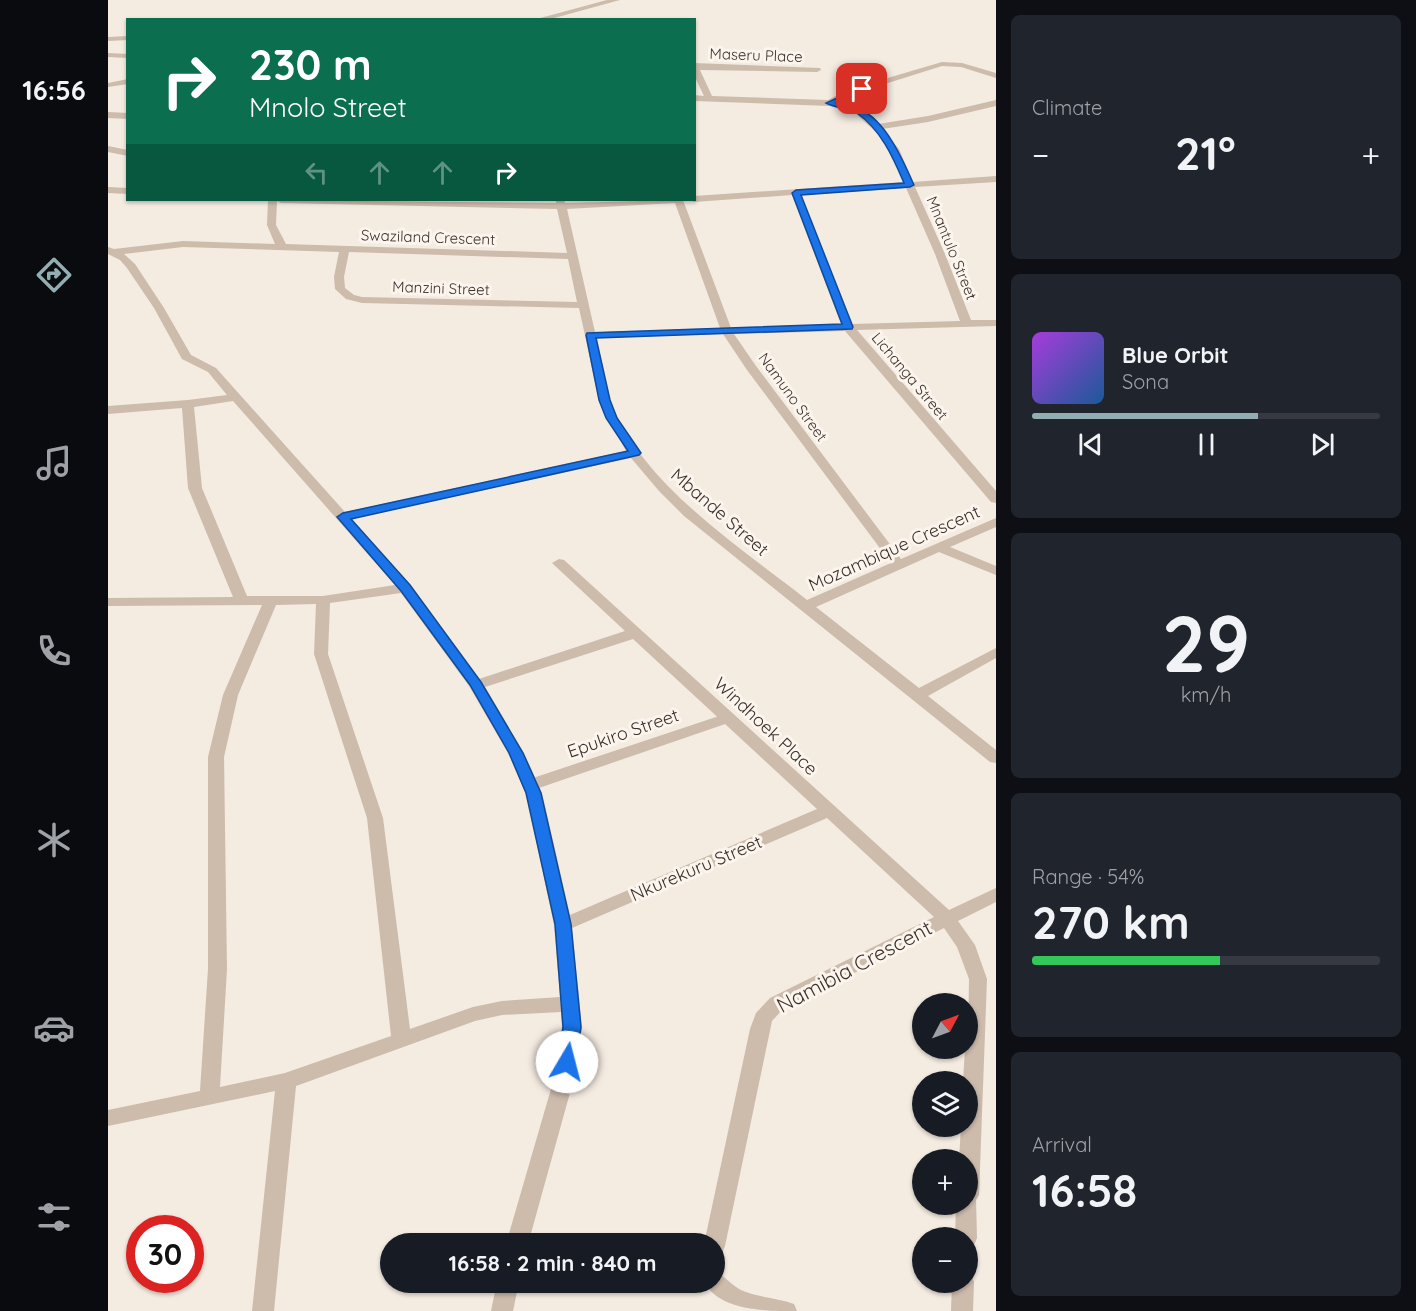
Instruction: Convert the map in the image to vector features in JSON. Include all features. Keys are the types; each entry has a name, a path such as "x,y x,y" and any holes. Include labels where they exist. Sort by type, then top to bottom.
{"street":[{"path":"544,18 616,0"},
{"path":"108,39 126,38"},
{"path":"108,55 126,56"},
{"path":"696,98 830,103 850,92 949,63 996,76"},
{"name":"Maseru Place","path":"696,66 817,70"},
{"name":"Maseru Place","path":"697,77 709,99"},
{"path":"108,85 126,81"},
{"name":"Mnantulo Street","path":"830,103 858,111 876,127 894,149 940,254 966,323"},
{"path":"876,127 918,122 996,103"},
{"path":"108,115 126,116"},
{"path":"696,199 996,179"},
{"path":"108,190 126,191"},
{"name":"Lichanga Street","path":"796,193 848,327 996,499"},
{"path":"273,201 270,225 276,239 283,247"},
{"path":"374,201 561,203 639,201"},
{"name":"Namuno Street","path":"678,201 726,330 758,377 898,564"},
{"name":"Mbande Street","path":"561,203 605,400 612,418 655,481 689,513 996,758"},
{"name":"Swaziland Crescent","path":"111,251 183,244 573,256"},
{"name":"Manzini Street","path":"345,249 339,283 340,289 350,297 378,301 584,305"},
{"path":"111,251 131,266 159,308 186,357 212,370 405,588 476,685 516,753 530,785 544,833 563,924 571,1004 571,1043 520,1233"},
{"path":"591,335 996,323"},
{"path":"108,410 235,398"},
{"path":"188,404 195,488 242,601"},
{"path":"343,517 635,453"},
{"name":"Mozambique Crescent","path":"806,606 996,522"},
{"path":"938,546 996,571"},
{"name":"Windhoek Place","path":"559,563 946,918 966,945 978,979 970,1149"},
{"path":"108,602 323,600 405,588"},
{"path":"323,600 321,654 375,818 401,1039"},
{"path":"209,1096 213,1068 220,950 215,791 217,747 238,675 264,624 270,602"},
{"path":"476,685 635,633"},
{"path":"918,695 996,652"},
{"name":"Epukiro Street","path":"530,785 728,718"},
{"name":"Nkurekuru Street","path":"563,924 829,811"},
{"name":"Namibia Crescent","path":"717,1233 763,1018 777,1003 996,894"},
{"path":"108,1118 286,1081 473,1014 502,1008 571,1004"},
{"path":"263,1311 286,1081"},
{"path":"725,1292 735,1298 756,1305 786,1311"},
{"path":"502,1311 506,1293"},
{"path":"962,1311 963,1293"}],"route":[{"path":"567,1062 572,1027 563,924 534,793 516,753 476,685 405,588 343,517 635,453 612,418 605,400 591,335 848,327 796,193 910,185 894,149 881,132 858,111 830,103 850,92 862,89"}]}
